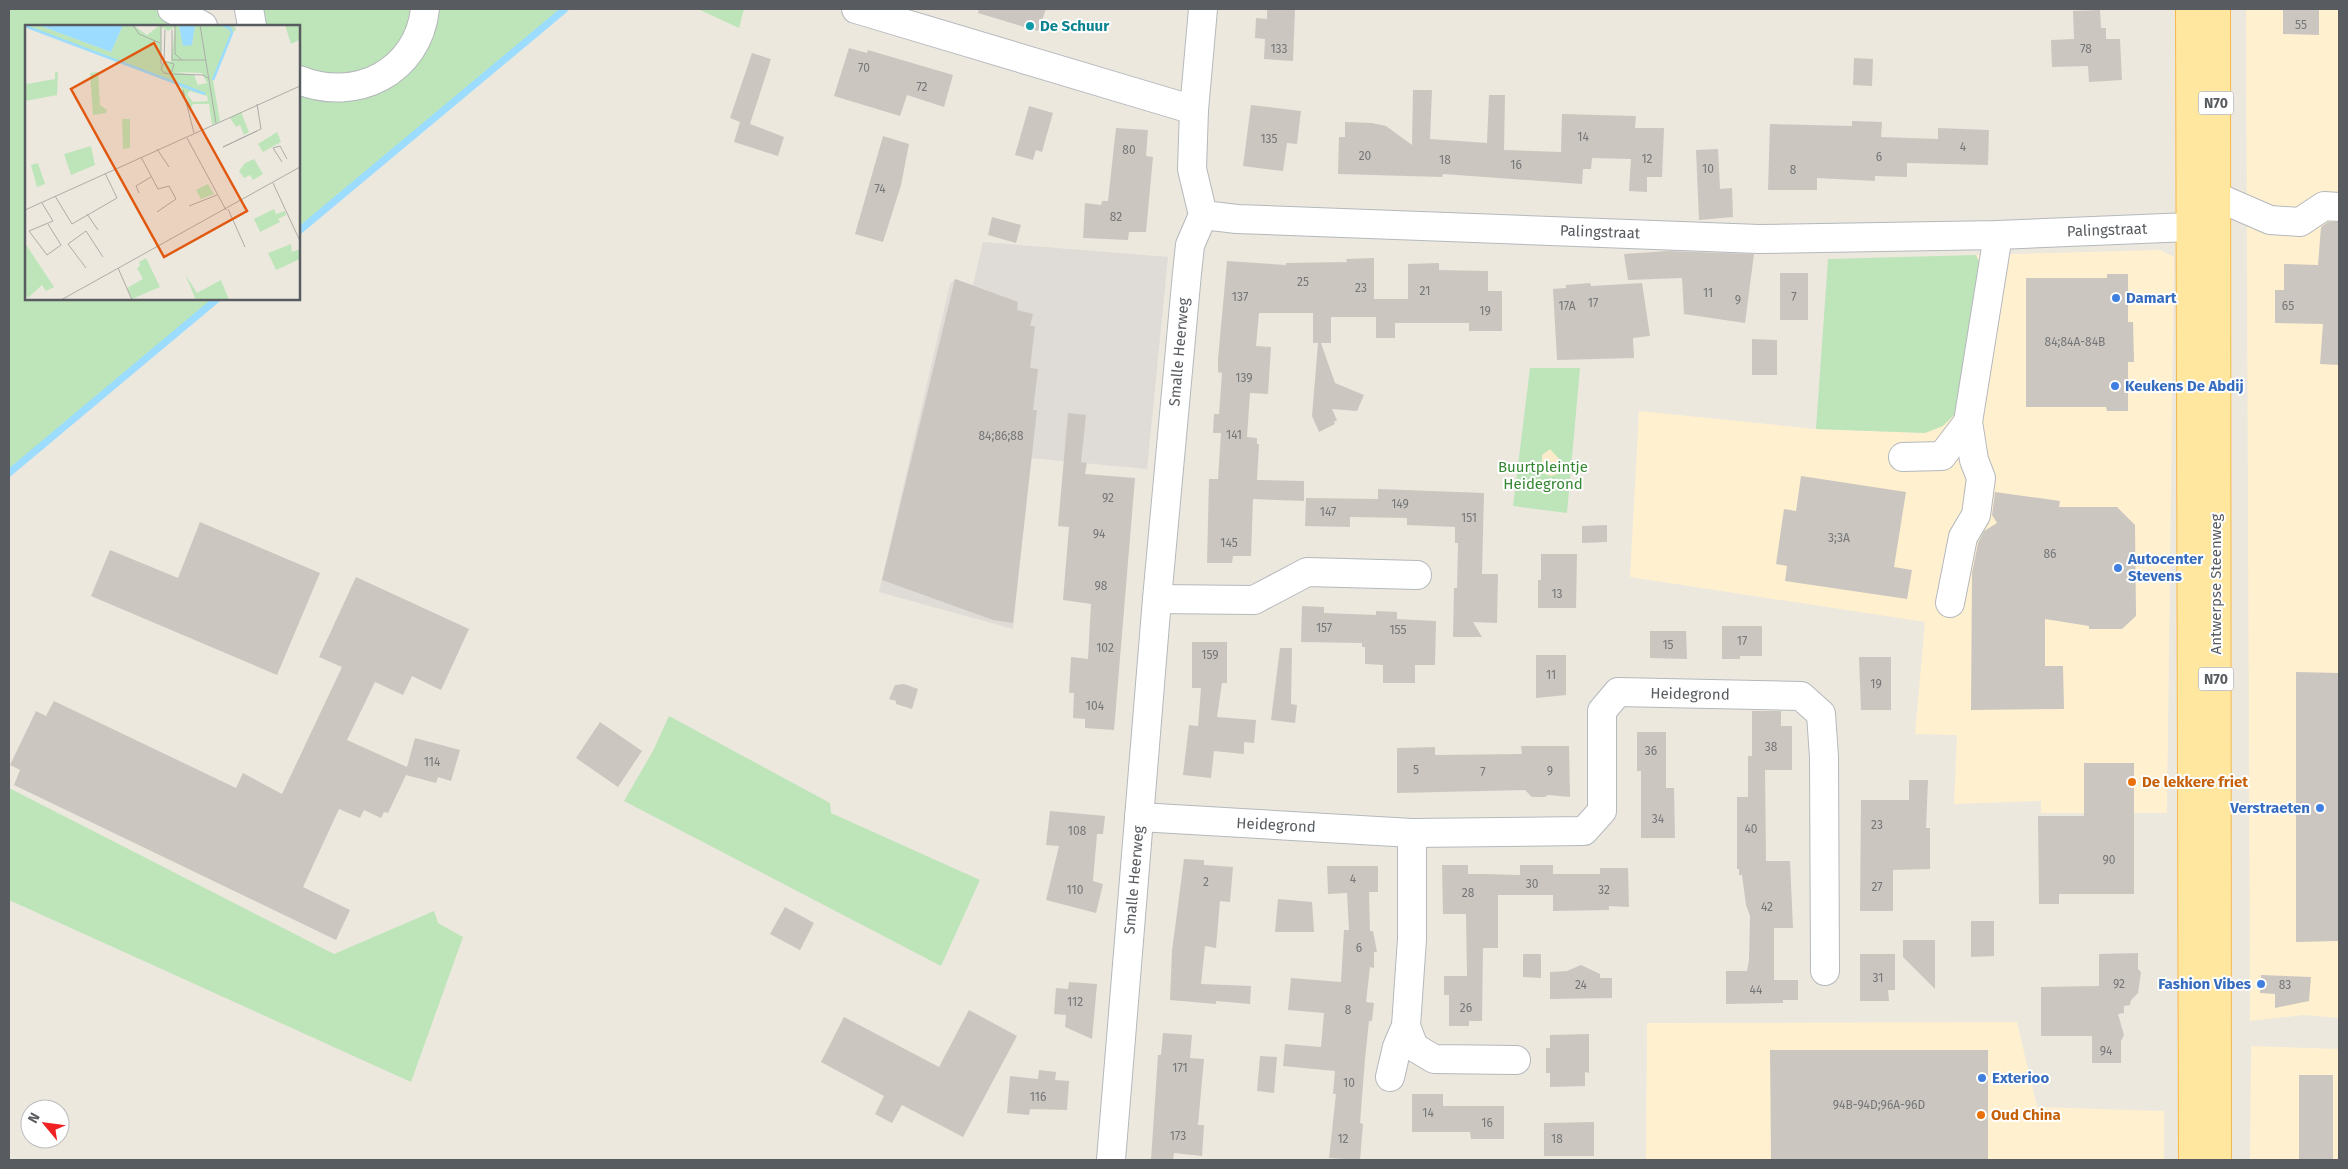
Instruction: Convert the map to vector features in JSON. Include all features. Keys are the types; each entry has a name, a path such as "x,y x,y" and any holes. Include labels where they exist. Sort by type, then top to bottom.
{"main road":[{"name":"Antwerpse Steenweg","path":"2190,9 2204,226 2217,1160"},
{"name":"Antwerpse Steenweg","path":"2193,1160 2204,226 2217,197 2216,9"}],"street":[{"path":"172,9 201,25"},
{"path":"249,9 252,25"},
{"path":"856,9 1194,110"},
{"path":"1203,9 1194,110 1193,174 1203,216"},
{"path":"300,80 314,86 338,89 361,86 382,76 400,62 410,50 427,13"},
{"path":"2217,197 2270,220 2300,222 2324,206 2339,207"},
{"name":"Palingstraat","path":"1203,216 1237,219 1759,239 1998,235 2204,226"},
{"name":"Smalle Heerweg","path":"1111,1160 1157,599 1190,245 1197,225 1203,216"},
{"path":"1950,603 1963,537 1976,515 1981,478 1974,460 1968,422 1998,235"},
{"path":"1903,456 1942,456 1968,422"},
{"path":"1157,599 1254,600 1307,572 1417,575"},
{"name":"Heidegrond","path":"1139,817 1412,833 1584,831 1602,811 1602,711 1618,692 1801,696 1821,714 1824,757 1825,971"},
{"path":"1390,1078 1397,1047 1406,1026 1412,939 1412,833"},
{"path":"1406,1026 1414,1046 1434,1059 1516,1060"}],"shaded area":[{"path":"2246,9 2339,9 2339,1018 2304,1015 2250,1021"},
{"path":"983,242 1168,257 1147,469 1031,458 1013,629 879,592 950,284 955,279 973,285"},
{"path":"2160,250 2174,257 2167,813 2041,813 2041,801 1954,804 1957,735 1915,734 1925,622 1630,577 1639,411 1816,429 1925,433 1983,271 1976,255"},
{"path":"2017,1022 2037,1107 2164,1111 2164,1160 1646,1160 1647,1023"},
{"path":"2251,1046 2339,1049 2339,1160 2250,1160"}],"green space":[{"path":"9,9 172,9 201,25 25,25 25,300 216,300 9,473"},
{"path":"249,9 565,9 300,230 300,25 252,25"},
{"path":"698,9 744,9 739,28"},
{"path":"1976,255 1983,271 1957,412 1943,426 1925,433 1816,429 1828,259"},
{"name":"Buurtpleintje Heidegrond","path":"1530,368 1580,368 1567,513 1513,506"},
{"path":"669,716 830,803 831,813 980,880 941,966 624,801 653,751"},
{"path":"9,788 334,954 434,911 438,923 463,937 411,1082 9,900"}],"sand":[{"path":"1550,449 1560,460 1560,473 1551,476 1542,473 1542,455"}],"building":[{"name":"De Schuur","path":"979,9 1046,9 1038,31 978,13"},
{"path":"1267,9 1295,10 1293,61 1264,59 1265,39 1255,38 1256,18 1267,19"},
{"path":"2283,9 2319,9 2319,35 2283,34"},
{"path":"2100,10 2101,28 2106,28 2106,39 2120,39 2122,80 2089,82 2088,66 2052,67 2051,40 2074,39 2073,11"},
{"path":"849,48 867,53 868,50 953,75 944,107 907,95 900,116 834,96"},
{"path":"752,53 771,59 750,124 784,137 778,156 734,142 740,122 730,118"},
{"path":"1854,58 1873,59 1872,86 1853,85"},
{"path":"1413,90 1432,90 1430,139 1487,143 1489,95 1505,95 1504,150 1561,152 1562,114 1636,116 1635,128 1664,128 1662,177 1647,177 1647,192 1629,191 1631,159 1592,158 1591,169 1583,169 1582,184 1443,174 1442,177 1338,174 1339,137 1345,137 1345,122 1372,123 1386,126 1412,145"},
{"path":"1251,105 1301,111 1297,144 1287,143 1283,171 1243,166"},
{"path":"1029,106 1053,113 1042,152 1036,150 1033,160 1015,155"},
{"path":"1852,121 1882,122 1881,137 1938,139 1938,128 1989,130 1988,165 1907,163 1907,177 1875,176 1875,181 1817,178 1817,190 1768,190 1770,124 1852,126"},
{"path":"1116,128 1148,130 1146,156 1153,157 1146,232 1129,232 1128,240 1083,238 1085,203 1101,205 1102,201 1108,201"},
{"path":"883,136 909,144 901,185 883,242 855,234"},
{"path":"1718,149 1720,189 1732,188 1733,217 1699,220 1696,150"},
{"path":"992,217 1021,225 1016,243 988,235"},
{"path":"2328,222 2339,222 2339,365 2320,364 2323,324 2275,323 2275,290 2284,290 2284,264 2318,265 2321,227"},
{"path":"1667,251 1754,254 1745,323 1684,314 1682,278 1628,280 1624,254"},
{"path":"1374,258 1374,299 1408,299 1408,264 1439,263 1439,270 1488,271 1488,291 1502,291 1502,331 1469,331 1469,323 1395,323 1395,338 1376,338 1376,317 1331,317 1331,343 1321,343 1335,383 1364,395 1357,411 1332,409 1337,420 1334,422 1335,424 1319,432 1312,416 1318,343 1313,343 1313,313 1259,313 1256,346 1271,347 1268,394 1250,393 1247,437 1257,438 1257,444 1259,444 1257,480 1304,481 1304,501 1253,499 1251,556 1233,556 1232,563 1207,563 1209,479 1218,479 1221,433 1213,433 1214,414 1219,414 1222,373 1218,372 1218,359 1227,261 1286,265 1286,263 1347,262 1346,259"},
{"path":"1780,273 1808,273 1808,320 1780,320"},
{"path":"2107,274 2128,274 2128,322 2133,322 2134,362 2128,362 2128,411 2107,411 2106,407 2026,407 2026,278 2107,278"},
{"path":"955,279 1018,302 1017,310 1033,314 1030,326 1035,326 1030,368 1038,369 1033,410 1037,410 1013,623 993,620 882,580"},
{"path":"1590,283 1591,286 1642,283 1650,336 1633,338 1634,358 1557,360 1553,289 1566,288 1566,285"},
{"path":"1752,339 1777,340 1777,375 1752,375"},
{"path":"1068,413 1086,415 1081,462 1087,463 1085,474 1135,478 1114,730 1085,728 1085,719 1073,718 1074,693 1069,693 1071,657 1088,659 1091,604 1063,600 1069,527 1058,526"},
{"path":"1801,476 1906,492 1894,567 1912,570 1907,599 1785,581 1787,566 1776,564 1784,509 1796,511"},
{"path":"1378,489 1484,493 1482,574 1498,574 1497,623 1473,622 1482,637 1453,637 1454,588 1457,588 1458,543 1455,543 1455,527 1407,525 1407,518 1350,517 1350,527 1305,526 1306,498 1378,499"},
{"path":"1995,492 2060,501 2059,507 2117,507 2135,525 2136,616 2122,629 2089,629 2089,626 2045,619 2045,666 2063,666 2064,709 1971,710 1972,573 1978,543 1984,531 1997,523 1992,515"},
{"path":"200,522 320,573 277,675 91,596 110,550 178,578"},
{"path":"1607,525 1607,542 1582,543 1582,526"},
{"path":"1541,554 1577,554 1576,608 1538,608 1538,580 1541,580"},
{"path":"356,577 469,629 441,690 412,676 403,695 375,682 347,740 407,767 415,738 460,750 451,781 438,777 436,783 406,775 388,813 384,812 381,818 364,810 360,818 339,809 303,887 350,910 336,940 14,785 20,770 10,765 36,711 46,716 54,701 236,788 243,773 282,794 342,667 319,657"},
{"path":"1302,606 1324,607 1324,613 1376,615 1376,611 1397,612 1397,619 1436,621 1435,665 1415,665 1415,683 1383,683 1383,665 1365,664 1365,647 1362,647 1362,643 1301,642"},
{"path":"1722,626 1762,626 1762,656 1740,656 1740,659 1722,659"},
{"path":"1650,631 1686,631 1687,659 1650,658"},
{"path":"1192,642 1227,642 1227,683 1222,683 1217,717 1256,720 1254,743 1244,742 1244,754 1214,751 1211,778 1183,775 1189,725 1198,726 1201,688 1192,688"},
{"path":"1280,648 1292,648 1291,704 1297,705 1295,723 1271,720"},
{"path":"1536,655 1566,655 1566,695 1536,698"},
{"path":"1859,657 1891,657 1891,710 1861,710"},
{"path":"2296,672 2339,673 2339,941 2296,942"},
{"path":"904,684 918,689 912,709 896,704 896,701 889,699 895,685"},
{"path":"1752,711 1781,711 1781,726 1792,726 1792,770 1765,770 1766,861 1790,861 1793,928 1774,928 1774,980 1798,980 1798,1000 1783,1000 1783,1003 1726,1004 1726,971 1747,971 1749,960 1750,916 1746,905 1742,875 1739,875 1739,869 1737,869 1737,797 1748,797 1748,756 1752,756"},
{"path":"600,722 642,751 618,787 576,758"},
{"path":"1637,732 1666,732 1666,788 1674,788 1675,838 1641,838 1641,771 1637,771"},
{"path":"1521,746 1569,746 1570,797 1548,795 1545,797 1532,797 1525,790 1397,793 1397,748 1435,747 1435,755 1522,754"},
{"path":"2084,763 2134,763 2134,894 2059,894 2059,904 2039,904 2038,816 2084,816"},
{"path":"1909,780 1928,780 1926,828 1930,828 1930,869 1893,870 1893,911 1860,911 1861,800 1909,800"},
{"path":"1050,811 1105,816 1103,834 1097,834 1093,881 1103,884 1096,913 1046,900 1059,846 1046,845"},
{"path":"1184,859 1204,860 1204,865 1233,867 1230,902 1220,901 1216,948 1205,946 1201,984 1251,986 1250,1004 1216,1001 1216,1004 1170,1000 1172,951"},
{"path":"1442,865 1468,865 1468,874 1520,875 1520,865 1553,865 1553,874 1600,874 1600,868 1628,868 1629,907 1609,906 1609,910 1553,911 1553,895 1498,895 1498,948 1483,948 1482,1021 1469,1021 1469,1026 1449,1026 1449,995 1444,995 1444,976 1467,976 1466,914 1443,914"},
{"path":"1327,866 1378,866 1378,892 1369,892 1370,931 1373,931 1377,952 1374,952 1374,968 1370,967 1366,1002 1374,1003 1372,1021 1369,1021 1365,1059 1360,1123 1363,1124 1360,1160 1329,1158 1336,1094 1333,1094 1335,1071 1283,1066 1285,1044 1321,1047 1324,1013 1288,1010 1291,978 1341,982 1344,930 1349,930 1347,893 1328,894"},
{"path":"1278,899 1312,902 1314,932 1275,932"},
{"path":"785,907 814,923 800,950 770,934"},
{"path":"1971,921 1994,921 1994,956 1971,957"},
{"path":"1903,940 1935,940 1935,989 1903,957"},
{"path":"2138,953 2138,969 2141,972 2138,993 2131,1000 2130,1005 2124,1006 2124,1013 2118,1014 2124,1035 2121,1041 2121,1063 2092,1063 2092,1036 2041,1036 2041,987 2099,986 2099,954"},
{"path":"1523,954 1541,954 1541,978 1523,977"},
{"path":"1860,954 1895,954 1895,990 1888,990 1889,1001 1860,1001"},
{"path":"1581,965 1600,974 1600,978 1612,978 1612,998 1550,999 1550,972 1567,971"},
{"path":"2261,975 2311,977 2309,1001 2275,1008 2275,994 2260,993"},
{"path":"1069,982 1097,984 1092,1039 1065,1027 1066,1015 1054,1014 1056,988 1068,989"},
{"path":"969,1010 1017,1036 963,1137 902,1105 892,1123 875,1114 884,1096 821,1062 844,1017 939,1067"},
{"path":"1163,1033 1192,1035 1190,1058 1204,1059 1198,1125 1204,1125 1202,1156 1174,1153 1173,1160 1151,1160 1158,1055 1161,1055"},
{"path":"1589,1034 1589,1073 1585,1072 1585,1086 1550,1087 1550,1073 1546,1073 1546,1048 1550,1048 1550,1035"},
{"path":"1770,1050 1988,1050 1988,1160 1771,1160"},
{"path":"1260,1056 1277,1057 1274,1093 1257,1091"},
{"path":"1039,1070 1056,1072 1055,1080 1069,1081 1067,1110 1030,1109 1029,1115 1007,1113 1010,1076 1038,1079"},
{"path":"2299,1075 2333,1075 2333,1160 2299,1160"},
{"path":"1412,1094 1443,1094 1443,1106 1504,1106 1504,1139 1471,1139 1470,1132 1412,1132"},
{"path":"1594,1122 1594,1156 1544,1156 1544,1123"}],"waterway":[{"path":"300,230 565,9"},
{"path":"9,473 216,300"}],"place":[{"name":"De Schuur","path":"1030,26"},
{"name":"Damart","path":"2116,298"},
{"name":"Keukens De Abdij","path":"2115,386"},
{"name":"Autocenter Stevens","path":"2118,568"},
{"name":"De lekkere friet","path":"2132,782"},
{"name":"Verstraeten","path":"2320,808"},
{"name":"Fashion Vibes","path":"2261,984"},
{"name":"Exterioo","path":"1982,1078"},
{"name":"Oud China","path":"1981,1115"}]}
